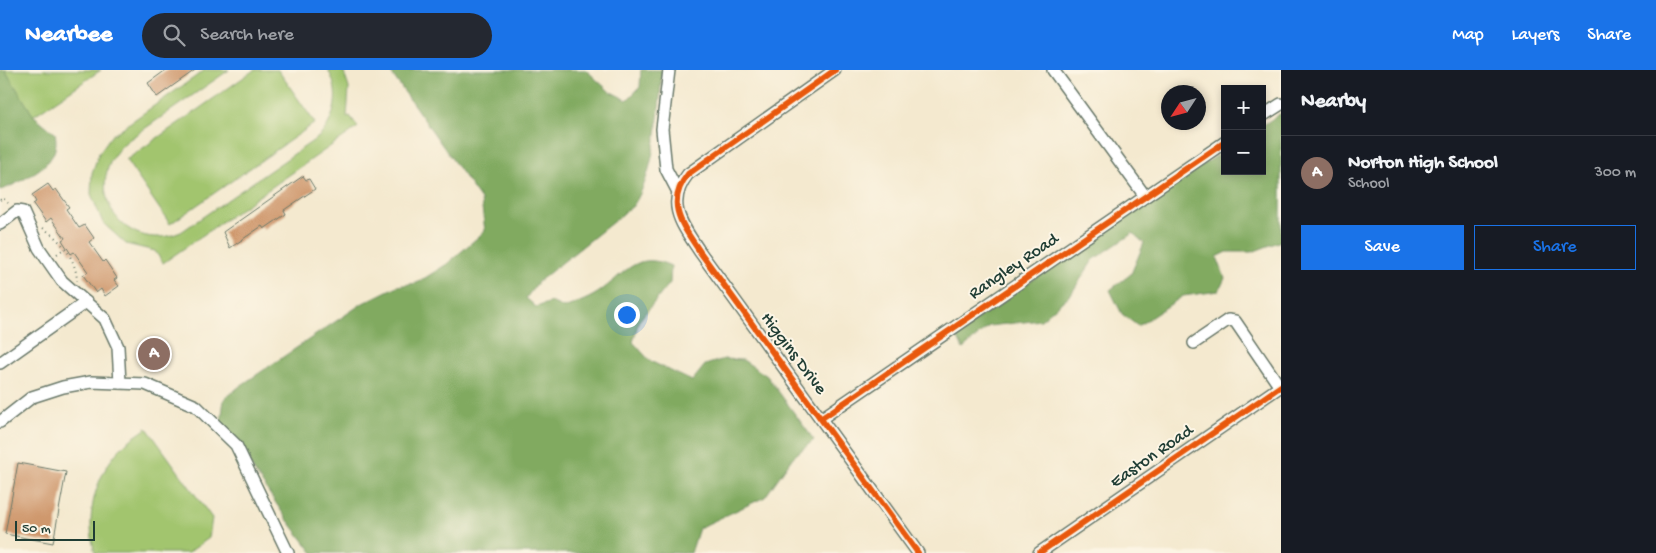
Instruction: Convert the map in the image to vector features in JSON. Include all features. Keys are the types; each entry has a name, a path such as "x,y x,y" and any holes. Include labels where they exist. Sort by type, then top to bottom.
{"street":[{"path":"669,70 662,129 666,169 678,192"},
{"path":"678,192 684,179 694,170 835,70"},
{"path":"1053,70 1145,196"},
{"path":"1266,113 1281,104"},
{"name":"Rangley Road","path":"822,418 1221,145"},
{"name":"Higgins Drive","path":"678,192 677,211 683,226 775,357 822,418 918,553"},
{"path":"0,224 17,211 23,212 39,248 62,281 105,319 118,347 120,383"},
{"path":"0,363 86,302"},
{"path":"1194,343 1228,320 1235,320 1281,387"},
{"path":"0,422 32,398 63,387 91,382 145,384 196,406 236,445 288,553"},
{"name":"Easton Road","path":"1039,553 1281,387"}],"green space":[{"path":"0,70 5,70 33,115 55,133 56,147 52,156 41,168 27,178 0,190"},
{"path":"5,70 101,70 33,116"},
{"path":"205,70 229,70 127,141 113,158 106,176 106,195 113,212 124,225 140,234 159,237 181,232 320,136 330,121 335,104 334,87 328,70 343,70 349,88 347,117 350,116 358,127 163,263 155,251 126,244 103,223 91,194 92,173 99,153 111,136"},
{"path":"254,70 278,70 315,123 170,224 126,160"},
{"path":"389,70 586,70 609,91 627,100 640,87 641,70 662,70 655,141 647,176 633,206 538,282 526,298 536,307 551,302 564,308 594,295 626,270 641,262 660,262 671,266 670,283 639,321 633,342 650,361 692,381 705,365 724,359 743,360 767,376 814,440 793,457 765,497 699,528 691,553 313,553 286,518 221,422 224,399 240,386 363,303 397,286 417,283 447,264 485,231 481,200"},
{"path":"1281,113 1281,241 1252,252 1227,252 1217,257 1225,278 1219,291 1183,296 1138,326 1122,314 1110,290 1131,274 1144,243 1133,233 1093,260 1071,294 1041,320 989,326 963,349 954,330 1084,247 1157,193 1221,153 1221,175 1266,175 1266,123"},
{"path":"147,428 212,518 209,538 188,553 95,553 92,539 92,509 100,480 115,455 125,444"}],"building":[{"path":"166,70 195,70 157,97 148,83"},
{"path":"303,176 306,180 309,179 315,189 284,210 286,214 264,229 262,226 230,248 223,232"},
{"path":"48,184 53,191 56,189 69,207 66,209 79,228 85,225 94,238 89,242 103,262 105,260 117,278 114,280 119,286 105,296 101,289 96,293 83,275 88,272 74,252 71,254 62,240 65,238 51,218 46,222 33,204 36,202 32,195"},
{"path":"18,463 66,472 53,543 5,534"}],"cycle path":[{"path":"835,70 688,174 677,195 677,205 682,224 700,252 918,553"},
{"path":"822,418 1221,145"},
{"path":"1039,553 1281,386"}],"place":[{"name":"Norton High School","path":"154,354"}]}
